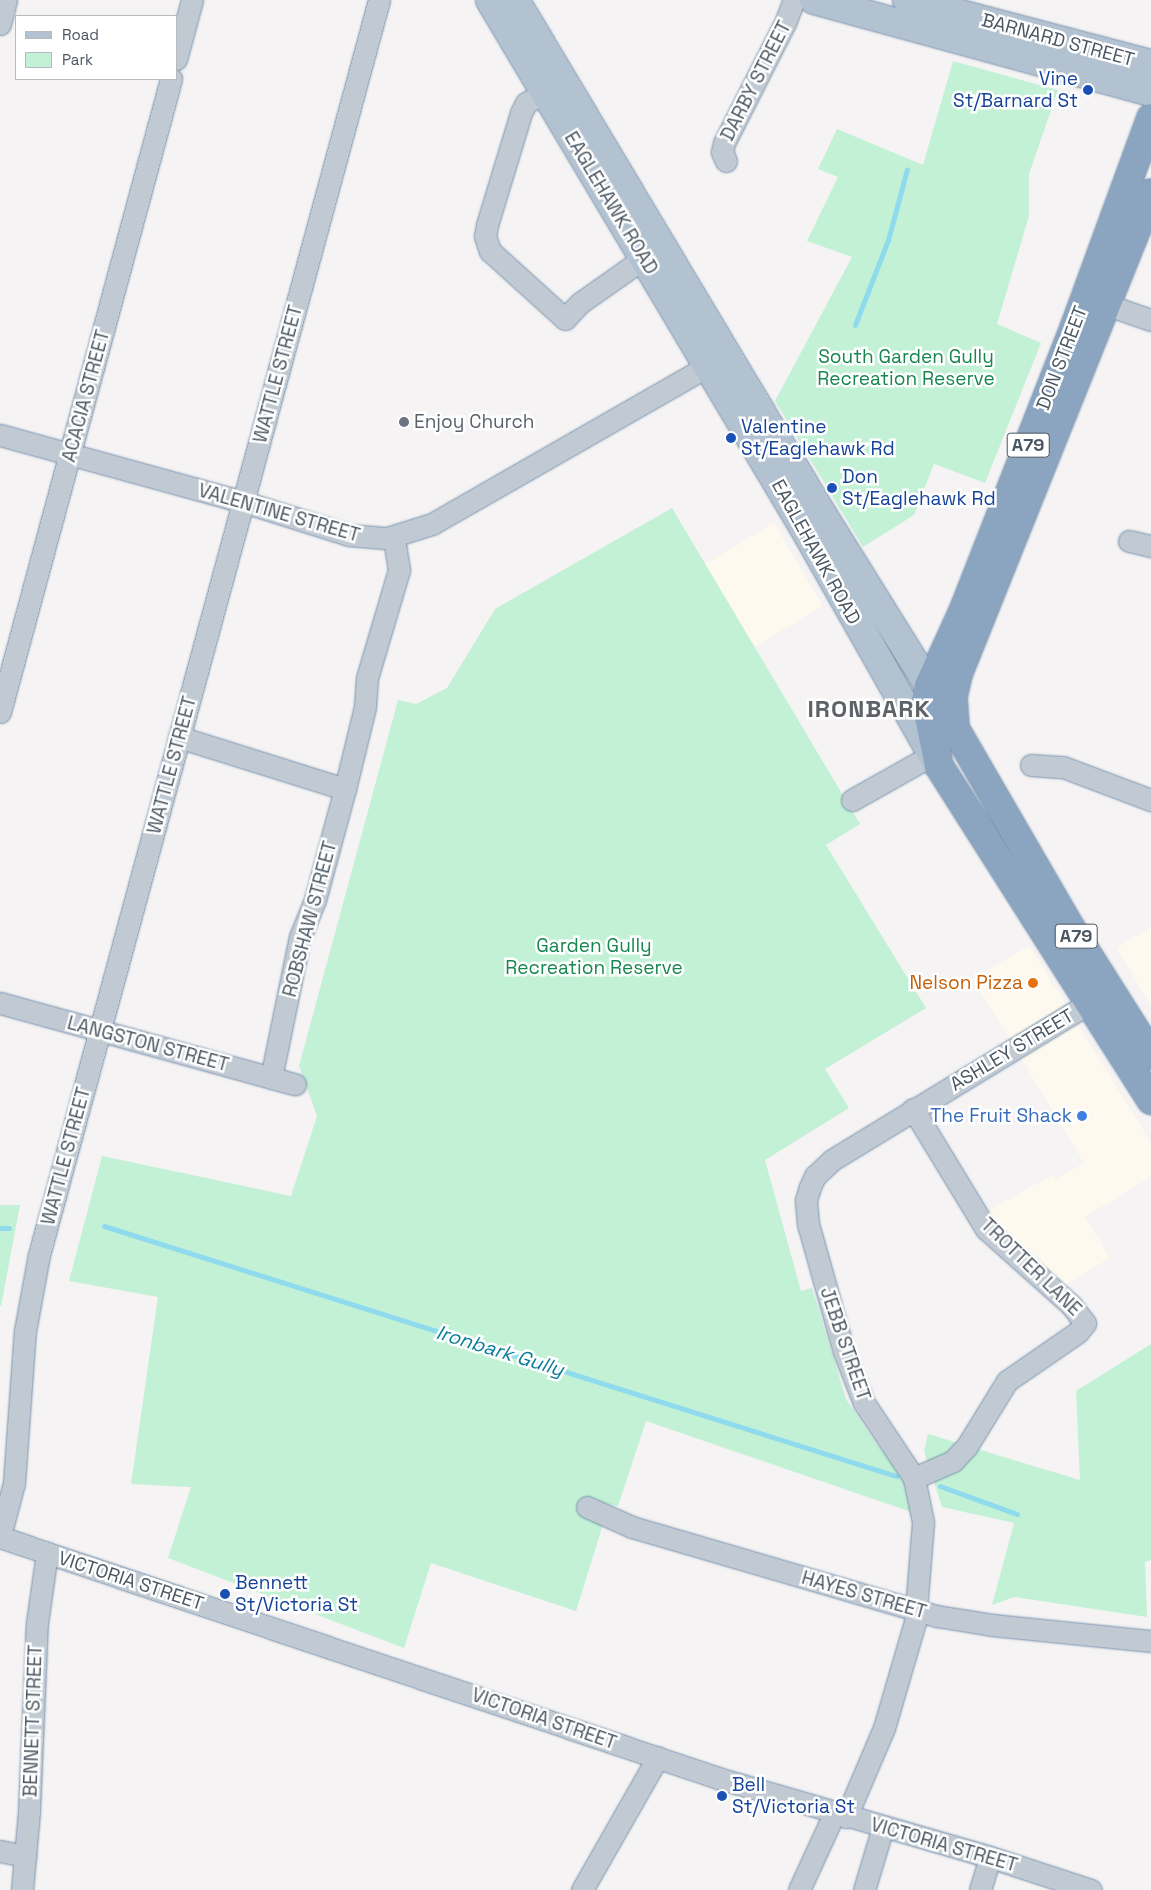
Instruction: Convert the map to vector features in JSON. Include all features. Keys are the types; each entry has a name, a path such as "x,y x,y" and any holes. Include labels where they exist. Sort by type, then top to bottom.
{"highway":[{"name":"DON STREET","path":"936,761 926,711 929,686 964,607 1075,326 1148,132"},
{"name":"DON STREET","path":"955,728 953,696 958,674 1151,193"},
{"name":"EAGLEHAWK ROAD","path":"929,686 955,728 1099,996 1151,1100"},
{"name":"EAGLEHAWK ROAD","path":"936,761 1099,996 1151,1055"}],"main road":[{"name":"EAGLEHAWK ROAD","path":"490,0 644,258 718,361 929,686"},
{"name":"EAGLEHAWK ROAD","path":"515,0 718,361 804,528 873,655 936,761"},
{"name":"BARNARD STREET","path":"814,0 896,11 1151,92"},
{"name":"BARNARD STREET","path":"907,0 1151,64"},
{"path":"873,655 883,647 891,626"}],"street":[{"path":"0,24 6,0"},
{"path":"178,52 192,0"},
{"name":"WATTLE STREET","path":"0,1537 14,1483 30,1297 179,737 379,0"},
{"name":"DARBY STREET","path":"726,160 722,152 724,143 786,24 794,0"},
{"name":"ACACIA STREET","path":"0,712 171,80"},
{"path":"545,92 526,103 521,113 487,225 485,236 490,251 565,319 580,303 644,258"},
{"path":"1105,304 1151,320"},
{"name":"VALENTINE STREET","path":"0,435 244,502 349,535 394,537 415,532 440,519 718,361"},
{"name":"ROBSHAW STREET","path":"271,1078 300,937 315,900 345,789 365,707 367,678 399,570 394,537"},
{"path":"1129,541 1151,546"},
{"path":"179,737 345,789"},
{"path":"852,800 936,761"},
{"path":"1030,765 1063,767 1151,800"},
{"name":"ASHLEY STREET","path":"815,1176 832,1160 1099,996"},
{"name":"LANGSTON STREET","path":"0,1003 295,1084"},
{"name":"TROTTER LANE","path":"914,1109 986,1229 1071,1306 1086,1324 1078,1332 1007,1380 967,1446 953,1461 914,1478"},
{"name":"JEBB STREET","path":"799,1890 884,1728 917,1611 923,1522 914,1478 864,1403 844,1352 806,1212 806,1200 815,1176"},
{"name":"HAYES STREET","path":"587,1507 632,1527 917,1611 975,1623 1151,1641"},
{"name":"VICTORIA STREET","path":"0,1537 658,1757 840,1815 990,1857 1091,1890"},
{"name":"BENNETT STREET","path":"22,1890 26,1856 37,1622 47,1553"},
{"path":"582,1890 658,1757"},
{"path":"864,1890 883,1827"},
{"path":"0,1850 26,1856"},
{"path":"980,1890 990,1857"}],"shaded area":[{"path":"774,523 823,606 754,647 705,564"},
{"path":"1151,927 1151,1005 1116,948"},
{"path":"1029,945 1151,1143 1151,1177 1085,1217 1110,1258 1060,1288 983,1214 1052,1175 1056,1180 1084,1163 973,979"}],"green space":[{"name":"South Garden Gully Recreation Reserve","path":"953,61 1058,90 1029,174 1029,216 997,324 1041,343 985,483 934,464 914,515 863,547 775,401 852,257 807,241 838,177 818,169 837,129 923,165"},
{"name":"Garden Gully Recreation Reserve","path":"672,508 860,824 826,845 926,1008 825,1069 849,1108 765,1160 801,1291 812,1288 846,1399 877,1445 901,1470 914,1513 646,1421 618,1506 609,1505 576,1611 431,1563 404,1648 168,1558 191,1487 131,1484 158,1297 69,1281 102,1156 291,1196 317,1116 299,1066 398,700 416,704 447,688 495,609"},
{"path":"0,1205 20,1205 1,1306 0,1306"},
{"path":"1151,1344 1151,1560 1145,1562 1147,1617 1014,1597 992,1605 1014,1523 942,1507 924,1451 928,1434 1080,1480 1076,1391"}],"waterway":[{"path":"855,325 888,240 907,169"},
{"name":"Ironbark Gully","path":"104,1226 896,1476"},
{"name":"Ironbark Gully","path":"0,1228 9,1228"},
{"name":"Ironbark Gully","path":"940,1486 1017,1514"}],"place":[{"name":"Vine St/Barnard St","path":"1088,90"},
{"name":"Enjoy Church","path":"404,422"},
{"name":"Valentine St/Eaglehawk Rd","path":"731,438"},
{"name":"Don St/Eaglehawk Rd","path":"832,488"},
{"name":"Nelson Pizza","path":"1033,983"},
{"name":"The Fruit Shack","path":"1082,1116"},
{"name":"Bennett St/Victoria St","path":"225,1594"},
{"name":"Bell St/Victoria St","path":"722,1796"}],"district":[{"name":"IRONBARK","path":"869,709"}]}
